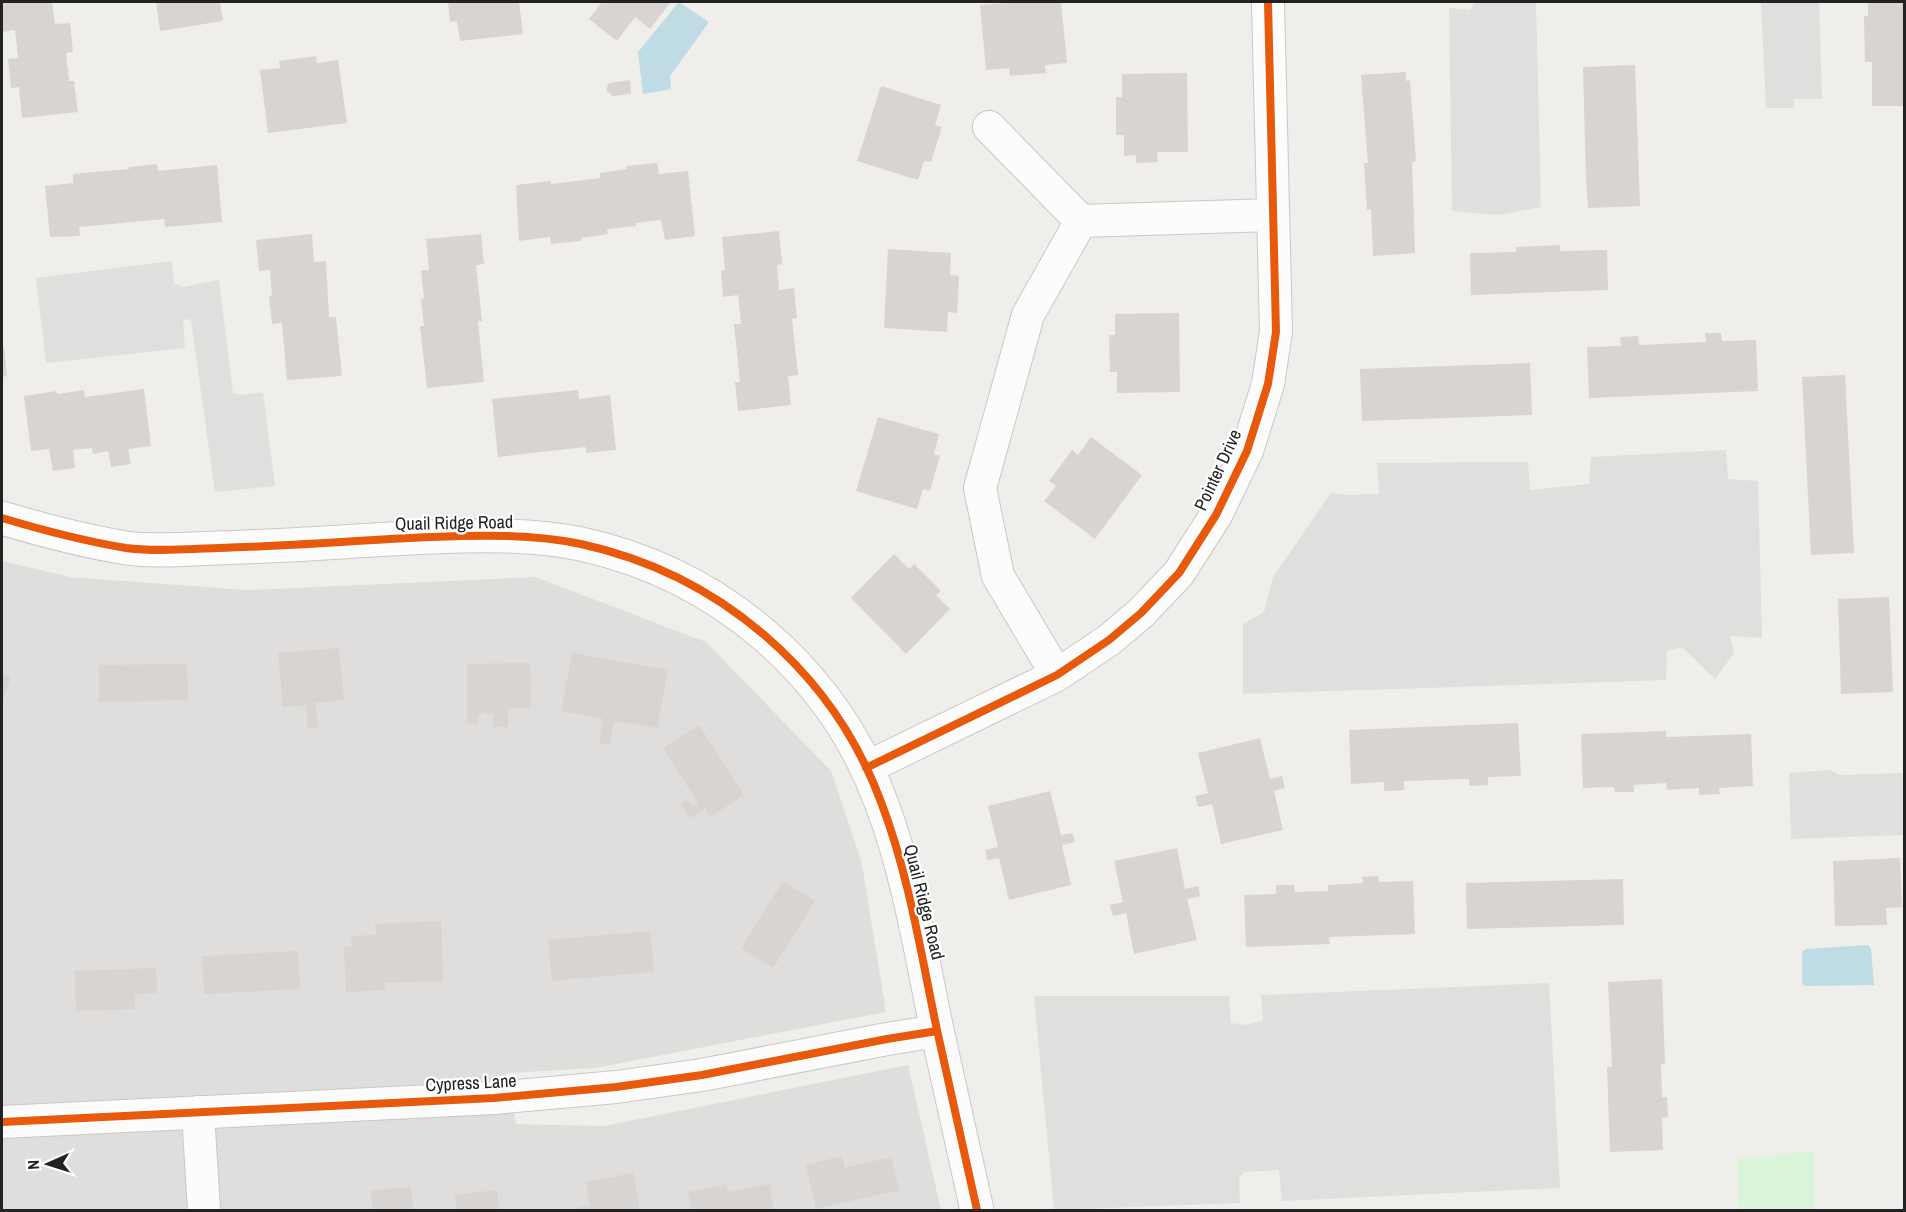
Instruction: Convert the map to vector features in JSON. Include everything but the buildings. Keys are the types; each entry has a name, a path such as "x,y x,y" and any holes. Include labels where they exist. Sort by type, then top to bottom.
{"street":[{"name":"Pointer Drive","path":"866,768 1057,675 1109,640 1141,613 1179,573 1216,515 1247,452 1268,384 1276,332 1268,2"},
{"path":"989,127 1081,221 1274,214"},
{"path":"1057,675 998,576 980,488 1028,315 1081,221"},
{"name":"Quail Ridge Road","path":"2,518 34,528 127,548 160,550 478,535 523,537 580,544 615,554 708,593 755,627 791,658 819,692 849,735 881,801 902,868 978,1210"},
{"name":"Cypress Lane","path":"2,1122 494,1098 616,1087 702,1075 937,1031"},
{"path":"198,1112 204,1210"}],"shaded area":[{"path":"1476,2 1536,2 1541,207 1498,215 1452,211 1449,8 1470,10"},
{"path":"1761,2 1819,2 1822,99 1794,99 1794,108 1766,108"},
{"path":"172,261 174,283 182,287 219,280 233,393 240,395 263,392 275,486 215,492 191,320 183,321 185,348 46,363 36,278"},
{"path":"1726,450 1728,479 1758,481 1762,638 1730,636 1734,653 1715,679 1682,647 1667,651 1666,680 1243,694 1243,624 1264,612 1273,577 1331,493 1379,494 1377,463 1528,462 1530,490 1589,484 1591,457"},
{"path":"2,561 70,577 247,590 535,577 706,642 831,771 862,864 886,1012 595,1068 506,1073 516,1124 604,1126 908,1065 941,1210 2,1210"},
{"path":"1830,770 1840,775 1904,773 1904,835 1791,839 1789,773"},
{"path":"1549,983 1560,1188 1282,1201 1279,1170 1244,1172 1239,1179 1240,1203 1054,1210 1034,996 1229,996 1231,1023 1247,1025 1263,1020 1261,995"}],"green space":[{"path":"1814,1151 1815,1210 1739,1210 1737,1159"}],"water":[{"path":"679,2 709,22 670,76 671,89 643,94 638,52"},
{"path":"1868,945 1871,949 1874,985 1805,986 1802,983 1802,952 1806,949"}],"cycle path":[{"path":"866,768 1057,675 1109,640 1141,613 1179,573 1216,515 1247,451 1268,384 1276,332 1268,2"},
{"path":"2,518 95,542 149,550 450,536 544,538 581,544 631,558 679,578 723,604 764,635 801,670 833,710 860,754 881,802 907,886 977,1210"},
{"path":"2,1122 494,1098 616,1087 702,1075 937,1031"}]}
